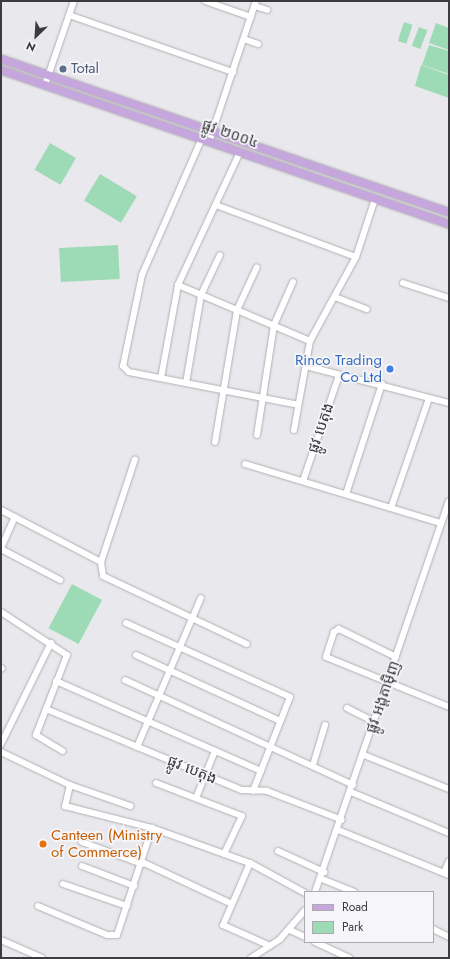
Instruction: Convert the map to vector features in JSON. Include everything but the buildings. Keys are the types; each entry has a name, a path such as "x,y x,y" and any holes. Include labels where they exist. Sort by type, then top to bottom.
{"main road":[{"name":"ផ្លូវ ២០០៤","path":"1,59 449,212"},
{"name":"ផ្លូវ ២០០៤","path":"1,70 449,224"}],"street":[{"path":"45,85 74,1"},
{"path":"205,1 251,17"},
{"path":"267,10 256,3 206,140 142,276 124,363 129,372 298,405"},
{"path":"69,15 232,72"},
{"path":"244,39 258,44"},
{"path":"161,378 178,285 240,152"},
{"path":"294,430 310,341 356,257 375,199"},
{"path":"216,205 356,257"},
{"path":"186,383 201,295 220,255"},
{"path":"215,442 237,310 257,267"},
{"path":"257,435 274,326 293,282"},
{"path":"404,284 449,298"},
{"path":"178,285 310,341"},
{"path":"335,297 367,309"},
{"path":"306,366 382,384 449,403"},
{"name":"ផ្លូវ បេតុង","path":"303,481 339,375"},
{"path":"346,494 382,384"},
{"path":"391,508 429,398"},
{"path":"135,459 101,562 103,576 247,644"},
{"path":"245,464 441,523"},
{"name":"ផ្លូវ អង្តតាម៉ិញ","path":"316,891 322,879 449,500"},
{"path":"1,510 101,562"},
{"path":"15,517 1,548 60,580"},
{"path":"137,747 201,598"},
{"path":"1,612 51,643 67,655 36,737 63,751"},
{"path":"126,623 181,645 288,695 280,721 253,791"},
{"path":"396,657 339,629 334,632 327,659 387,684 449,706"},
{"path":"1,744 51,643"},
{"path":"136,655 280,721"},
{"path":"125,680 270,745 353,785"},
{"path":"56,681 261,771"},
{"path":"346,708 374,722"},
{"name":"ផ្លូវ បេតុង","path":"46,709 242,790 267,792 342,820"},
{"path":"313,765 325,725"},
{"path":"196,798 215,751"},
{"path":"1,752 70,785 130,806"},
{"path":"364,755 449,789"},
{"path":"156,783 242,816 224,854"},
{"path":"70,785 65,806 152,828 250,863 304,891"},
{"path":"351,792 449,833"},
{"path":"38,906 113,936 117,935 142,863 152,828"},
{"path":"338,830 447,874 449,861"},
{"path":"82,842 142,863 230,903"},
{"path":"278,851 324,872"},
{"path":"250,863 230,903 223,925 270,946"},
{"path":"82,866 134,886"},
{"path":"322,879 352,891"},
{"path":"63,884 127,906"},
{"path":"251,958 270,946 290,930 304,911"},
{"path":"290,930 304,937"},
{"path":"434,930 449,937"},
{"path":"1,940 42,958"},
{"path":"317,943 350,958"}],"green space":[{"path":"404,22 413,25 406,44 398,41"},
{"path":"436,23 449,28 449,50 429,43"},
{"path":"419,27 427,30 420,49 412,46"},
{"path":"429,45 449,51 449,74 422,65"},
{"path":"421,65 449,75 449,98 415,86"},
{"path":"50,143 76,158 60,185 34,170"},
{"path":"100,174 137,196 121,223 84,201"},
{"path":"118,245 120,279 61,282 59,248"},
{"path":"72,584 102,600 79,644 49,628"}],"place":[{"name":"Total","path":"63,69"},
{"name":"Rinco Trading Co Ltd","path":"390,369"},
{"name":"Canteen (Ministry of Commerce)","path":"43,844"}]}
